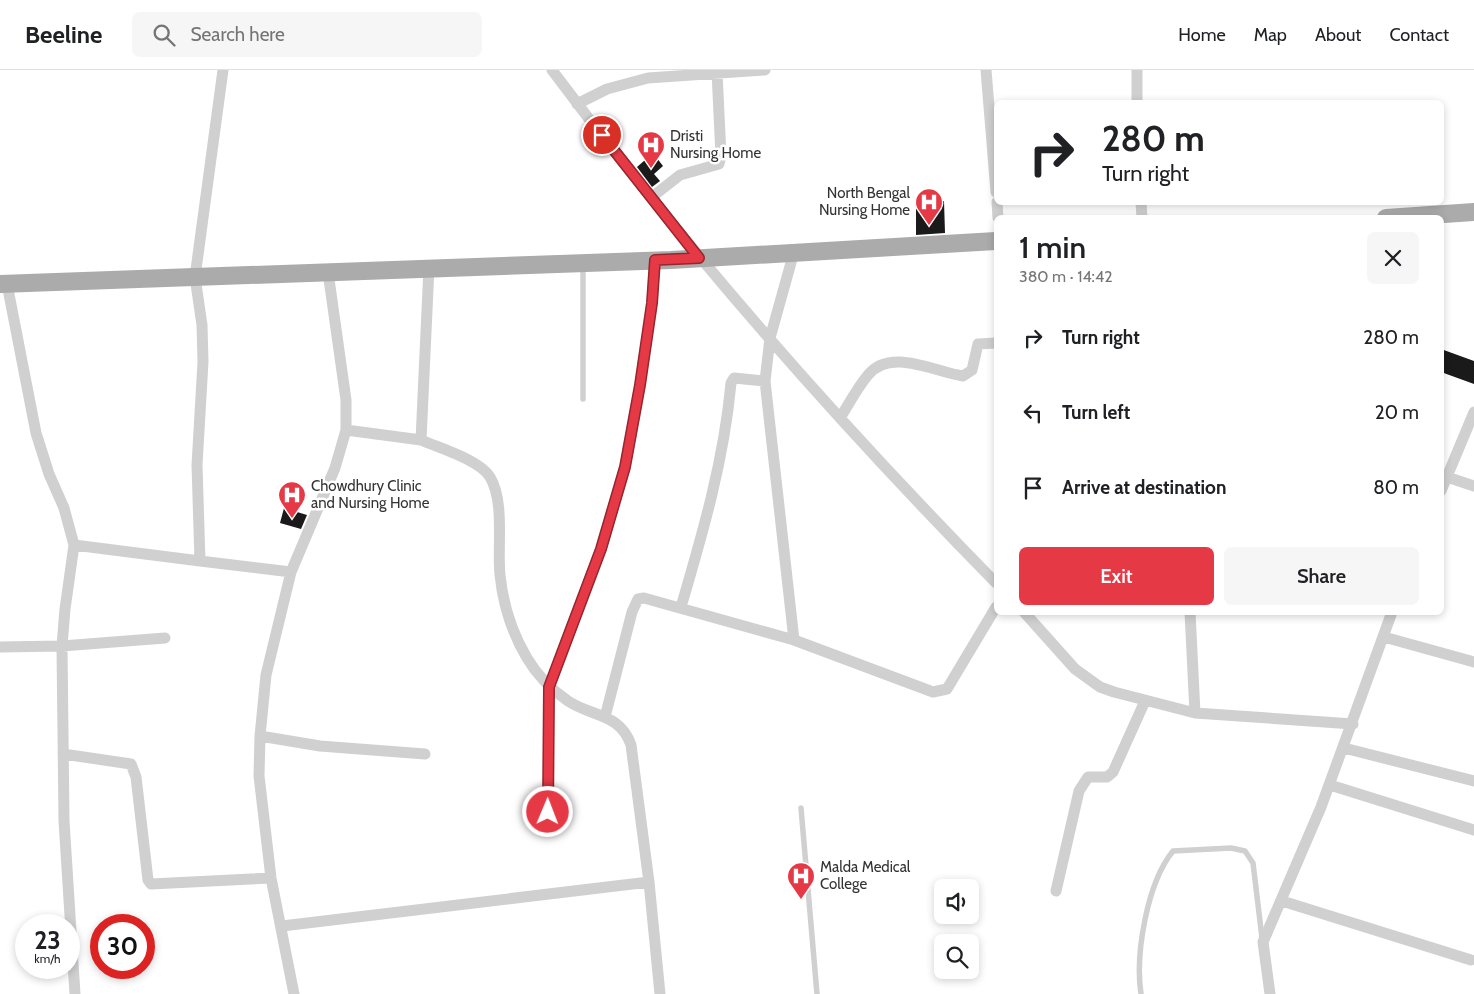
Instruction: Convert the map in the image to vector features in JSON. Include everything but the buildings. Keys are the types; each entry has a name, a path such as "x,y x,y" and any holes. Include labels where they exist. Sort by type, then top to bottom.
{"main road":[{"path":"1430,215 1474,212"},
{"path":"4,284 655,260 994,241"}],"street":[{"path":"200,561 197,465 203,362 202,325 195,277 223,70"},
{"path":"552,70 699,258 840,418 994,581"},
{"path":"578,104 607,89 648,78 765,70"},
{"path":"986,70 994,168"},
{"path":"1137,70 1137,100"},
{"path":"652,197 680,175 719,164 721,156 717,72"},
{"path":"794,252 770,338 765,381 794,640"},
{"path":"548,830 549,687 601,549 625,467 652,303 655,260"},
{"path":"421,440 429,267"},
{"path":"294,994 271,878 259,776 260,736 266,675 291,572 334,468 346,430 346,400 328,272"},
{"path":"4,284 36,433 49,474 64,508 74,545 62,646 63,754 70,944 75,994"},
{"path":"840,418 868,374 878,366 891,362 904,362 963,376 972,370 978,344 994,343"},
{"path":"681,607 718,472 727,422 730,383 734,378 739,377 765,381"},
{"path":"1444,484 1474,412"},
{"path":"346,430 421,440 473,462 490,476 498,502 500,576 510,622 527,658 549,687 570,703 617,723 627,733 631,745 649,882 660,994"},
{"path":"1447,477 1474,486"},
{"path":"74,545 291,572"},
{"path":"605,717 635,604 638,599 644,598 681,607 794,640 923,690 941,692 947,689 994,609"},
{"path":"1027,615 1075,669 1088,680 1100,686 1145,701 1195,713 1353,724"},
{"path":"1190,615 1195,713"},
{"path":"1270,994 1263,942 1330,785 1391,615"},
{"path":"1384,637 1474,662"},
{"path":"0,647 62,646 165,638"},
{"path":"1056,890 1079,791 1088,777 1107,777 1113,772 1145,701"},
{"path":"260,736 320,746 425,754"},
{"path":"1344,748 1474,781"},
{"path":"63,754 131,764 136,777 148,880 151,884 271,878"},
{"path":"1330,785 1474,830"},
{"path":"282,926 649,882"},
{"path":"1282,901 1471,960"}],"lane":[{"path":"583,263 583,399"},
{"path":"801,808 818,994"},
{"path":"1141,994 1140,949 1144,927 1160,873 1173,851 1231,848 1245,851 1253,863 1263,942"}],"place":[{"name":"Dristi Nursing Home","path":"651,169"},
{"name":"North Bengal Nursing Home","path":"929,226"},
{"name":"Chowdhury Clinic and Nursing Home","path":"292,519"},
{"name":"Malda Medical College","path":"801,900"}],"route":[{"path":"548,812 549,687 601,549 625,467 652,303 655,260 699,258 602,135"}]}
